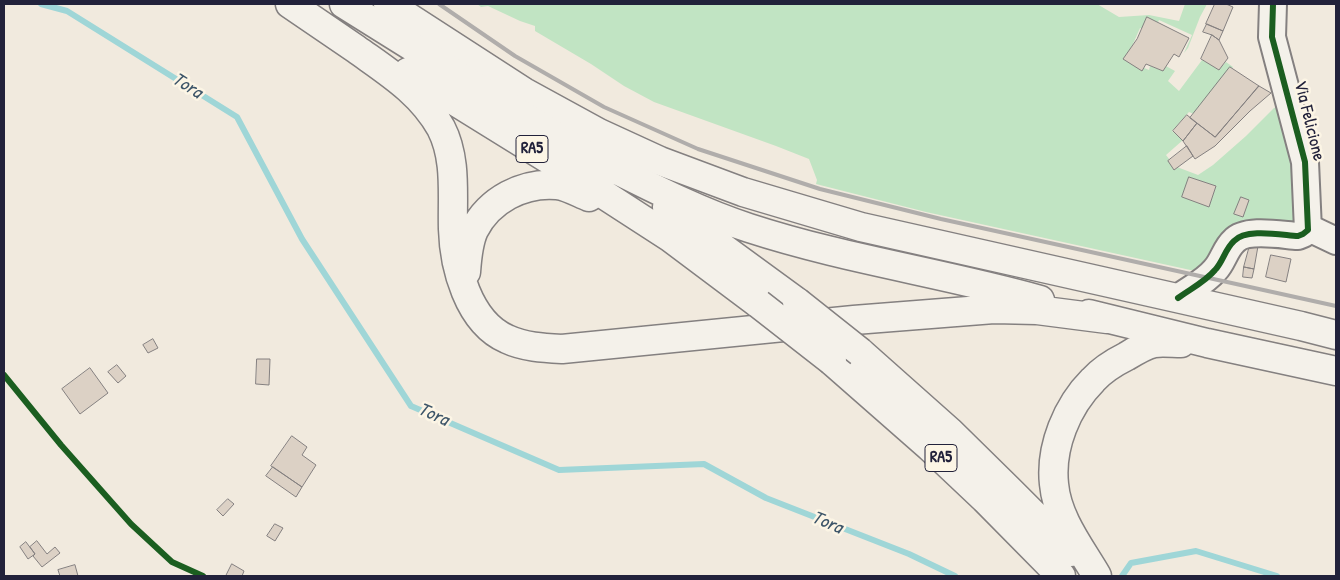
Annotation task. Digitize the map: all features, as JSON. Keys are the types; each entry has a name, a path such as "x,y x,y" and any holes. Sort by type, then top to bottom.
{"main road":[{"path":"290,4 399,79 425,104 441,129 449,151 454,181 453,229 456,258 464,286 470,302 487,326 506,339 534,347 562,349 994,309 1037,310 1107,319"},
{"name":"RA5","path":"298,4 563,168 671,238 832,361 930,447 985,499 1056,560 1096,576"},
{"name":"RA5","path":"344,4 593,158 686,220 797,302 860,352 950,432 1009,490 1056,560"},
{"path":"388,4 524,92 599,133 660,161 743,192 861,227 1188,291 1336,335"},
{"path":"593,158 700,209 748,228 808,245 1005,290 1107,319 1336,371"},
{"path":"464,286 469,248 479,222 493,205 513,192 536,186 558,185 589,197 671,238"},
{"path":"1096,576 1061,515 1054,484 1054,455 1062,426 1092,380 1113,363 1155,343 1207,343"}],"street":[{"name":"Via Felicione","path":"1273,4 1272,37 1305,162 1308,230"},
{"path":"1188,291 1208,278 1217,269 1227,249 1235,239 1255,233 1298,236 1308,230 1315,231 1336,241"}],"green space":[{"path":"477,4 1097,4 1119,17 1149,15 1179,21 1185,4 1207,4 1184,53 1192,35 1159,20 1153,34 1140,28 1126,60 1149,70 1150,66 1161,70 1164,65 1175,71 1168,81 1179,91 1202,60 1219,69 1226,62 1233,67 1194,114 1189,112 1172,131 1183,140 1166,155 1176,168 1198,175 1213,165 1246,136 1274,108 1280,106 1307,227 1250,228 1204,273 926,212 816,184 817,180 809,159 654,102 624,86 535,31 535,26 488,6 481,7"}],"building":[{"path":"1215,4 1226,4 1233,7 1223,31 1206,24"},
{"path":"1147,17 1189,38 1179,57 1174,54 1163,71 1146,64 1142,71 1123,59 1137,39"},
{"path":"1207,24 1223,31 1219,40 1203,32"},
{"path":"1212,35 1219,40 1228,58 1219,70 1201,59"},
{"path":"1230,67 1259,86 1215,137 1190,118"},
{"path":"1259,86 1271,93 1215,146 1195,159 1183,141 1197,123 1215,137"},
{"path":"1187,115 1197,123 1183,141 1173,131"},
{"path":"1187,146 1193,156 1174,170 1168,161"},
{"path":"1189,177 1216,186 1209,207 1182,197"},
{"path":"1241,197 1249,200 1243,217 1234,214"},
{"path":"1250,245 1258,246 1254,269 1244,267"},
{"path":"1271,255 1291,259 1286,282 1266,277"},
{"path":"1244,267 1254,269 1252,278 1243,277"},
{"path":"153,339 158,348 148,353 143,345"},
{"path":"257,359 270,359 269,385 256,384"},
{"path":"117,365 126,376 118,383 108,372"},
{"path":"90,368 108,393 80,414 62,389"},
{"path":"292,436 307,447 302,455 316,465 302,487 271,466"},
{"path":"273,467 302,487 296,497 266,476"},
{"path":"228,499 234,504 223,516 217,510"},
{"path":"275,524 283,528 275,541 267,536"},
{"path":"37,541 47,554 55,547 60,553 42,567 33,556 35,554 30,547"},
{"path":"26,542 35,554 28,559 20,547"},
{"path":"232,564 244,571 242,576 226,576"},
{"path":"75,565 78,576 60,576 58,570"}],"waterway":[{"name":"Tora","path":"41,4 67,11 237,117 302,239 411,406 559,470 704,464 766,498 909,554 955,576"},
{"name":"Tora","path":"1122,576 1131,563 1196,551 1277,576"}],"railway":[{"path":"439,4 515,56 604,107 698,149 820,189 941,219 1336,306"}],"cycle path":[{"path":"1178,298 1211,274 1218,267 1231,244 1239,237 1255,233 1298,236 1308,230 1305,162 1272,37 1273,4"},
{"path":"4,375 61,445 131,524 172,562 203,576"}]}
